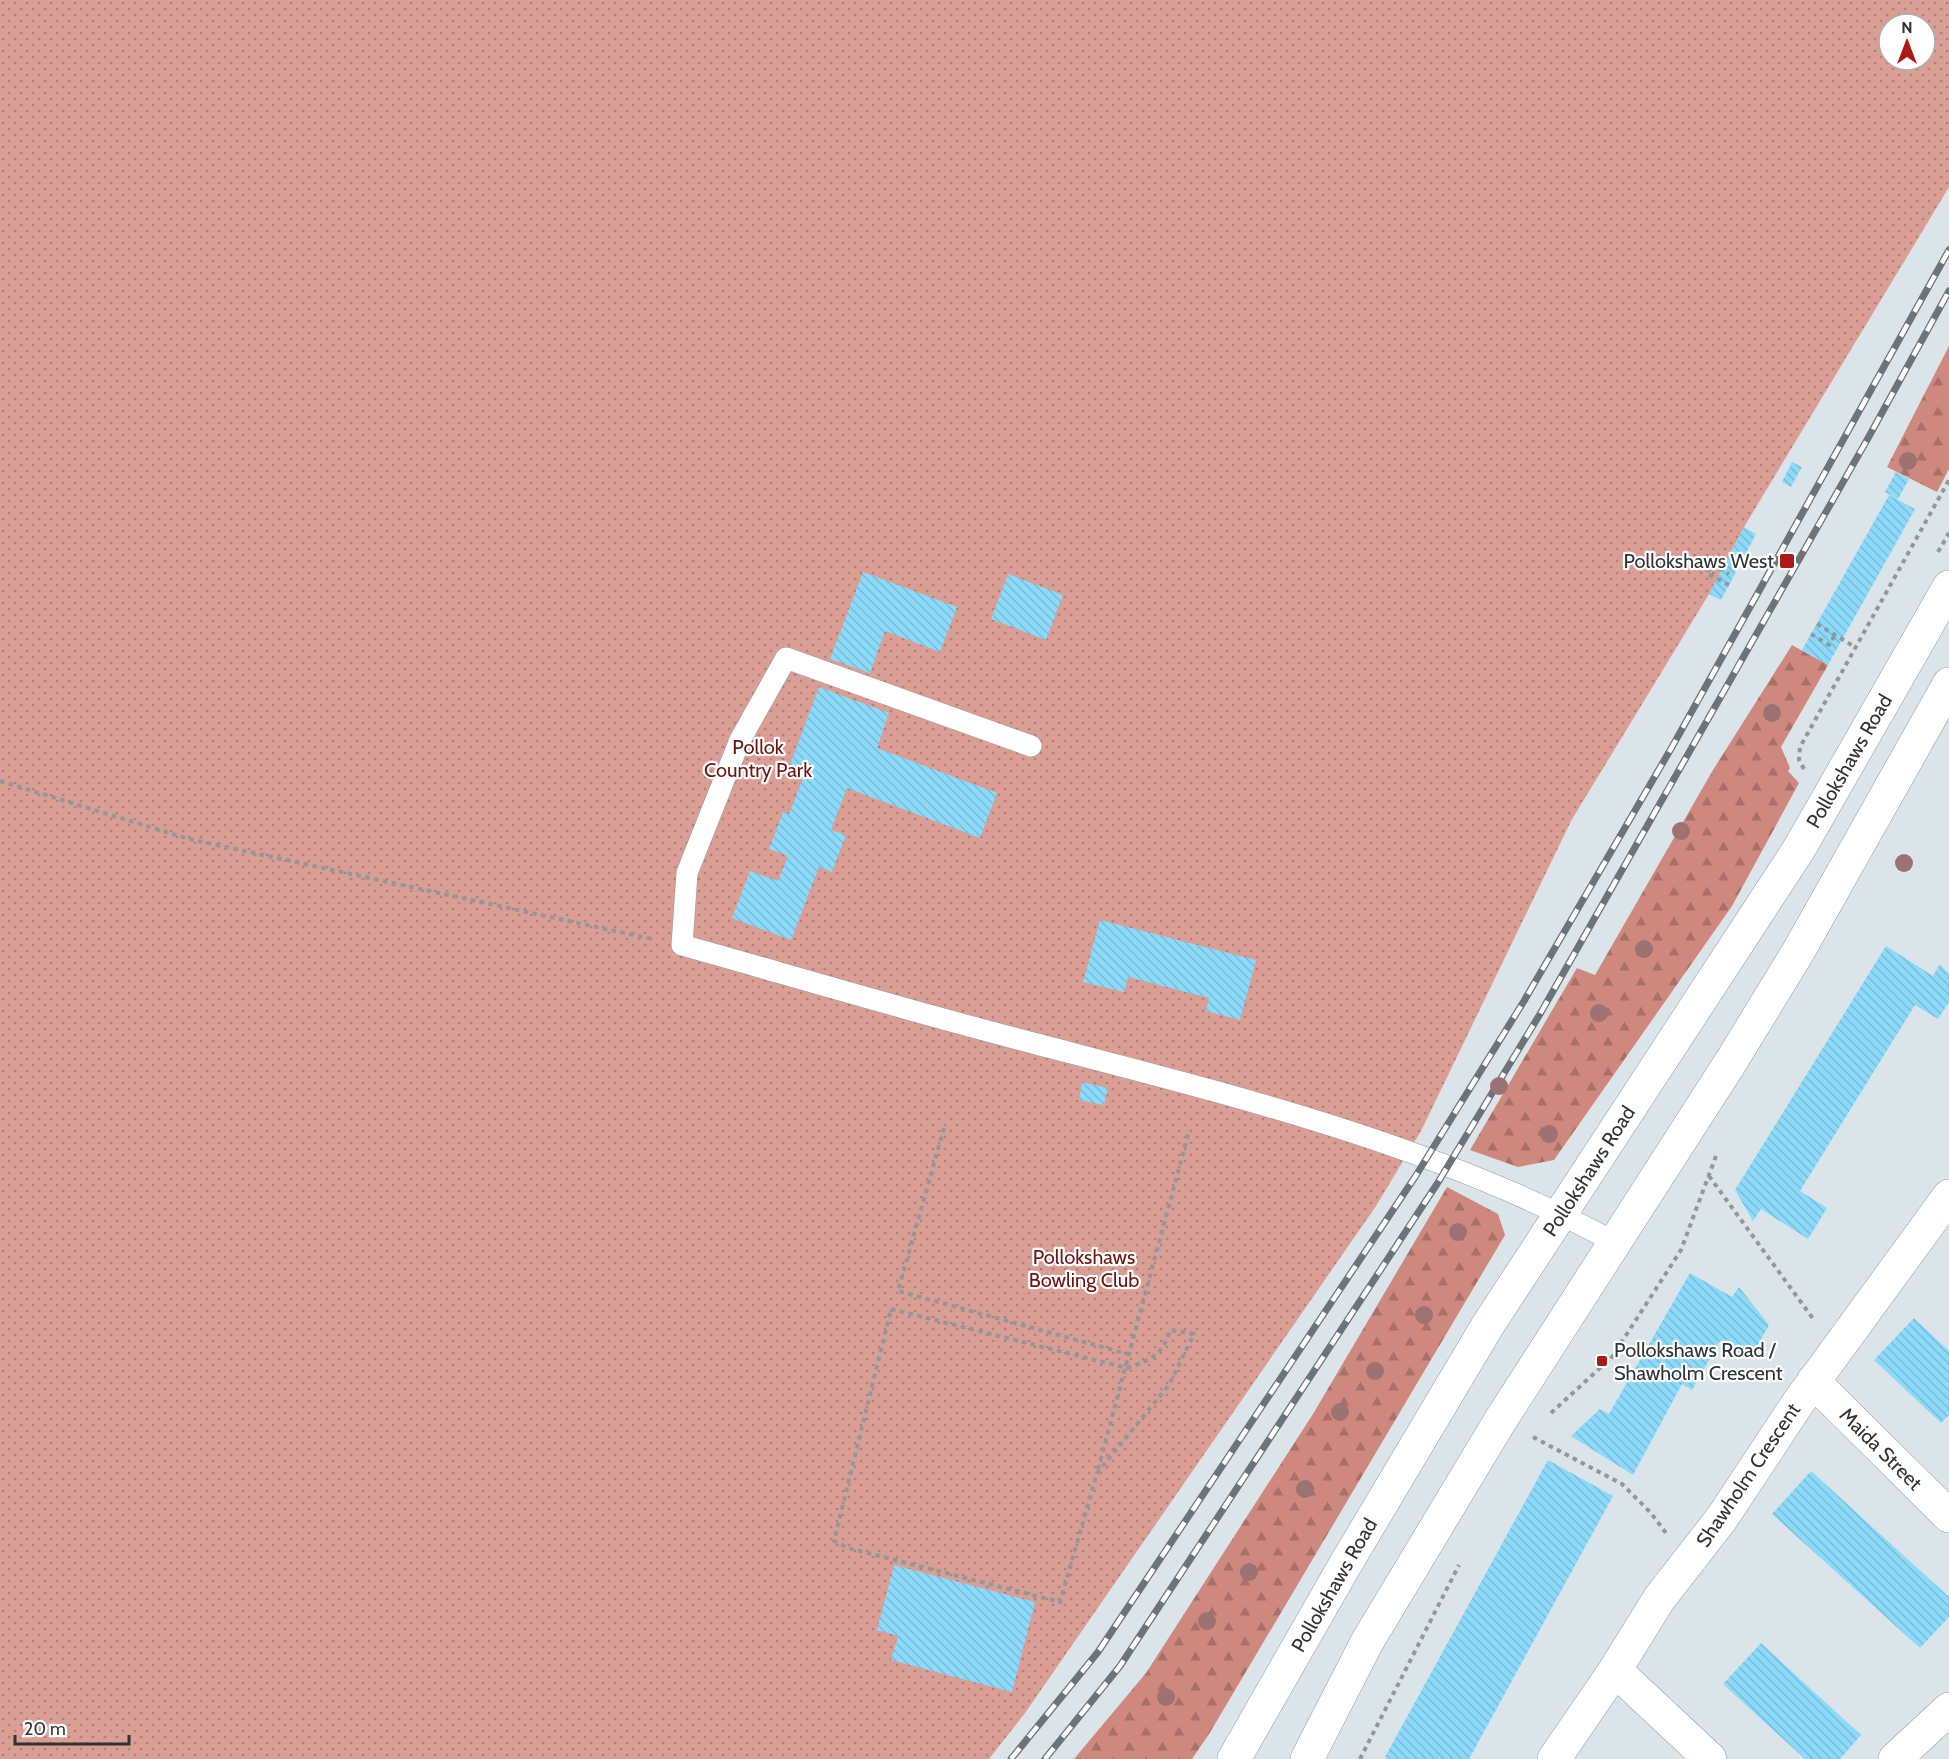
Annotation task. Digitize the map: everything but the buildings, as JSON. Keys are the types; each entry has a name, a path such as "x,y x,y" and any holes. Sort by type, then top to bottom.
{"main road":[{"name":"Pollokshaws Road","path":"1234,1759 1450,1388 1793,859 1949,587"},
{"path":"1307,1759 1379,1622 1500,1421 1616,1242 1797,952 1949,684"},
{"name":"Shawholm Crescent","path":"1554,1759 1615,1670 1659,1599 1722,1518 1813,1381 1949,1196"},
{"name":"Maida Street","path":"1813,1381 1949,1516"},
{"path":"1615,1670 1710,1759"},
{"path":"1895,1759 1949,1709"}],"lane":[{"path":"1031,746 786,658 740,740 687,873 682,945 1333,1126 1453,1167 1561,1214 1616,1242"}],"path":[{"path":"1828,796 1809,782 1799,759 1799,751 1949,480"},
{"path":"1729,574 1712,564 1706,573 1729,585"},
{"path":"1816,624 1855,647"},
{"path":"1811,634 1829,645 1834,635"},
{"path":"0,781 189,839 682,945"},
{"path":"944,1128 898,1291 1128,1353"},
{"path":"1097,1473 1169,1385 1194,1334 1170,1330 1165,1347 1155,1358 1127,1368 891,1310 834,1541 848,1548 1060,1602 1127,1368 1128,1353 1189,1131"},
{"path":"1545,1419 1612,1357 1681,1250 1720,1148"},
{"path":"1708,1176 1836,1350"},
{"path":"1536,1427 1528,1435 1622,1484 1651,1513 1688,1562"},
{"path":"1360,1759 1465,1555"}],"green space":[{"name":"Pollok Country Park","path":"0,0 1949,0 1949,187 1744,527 1709,594 1571,821 1421,1131 1376,1206 1025,1713 989,1759 0,1759"},
{"path":"1949,346 1949,469 1937,492 1887,467"},
{"path":"1792,645 1828,665 1781,747 1790,768 1788,771 1799,783 1732,906 1554,1160 1518,1167 1470,1150 1577,968 1595,975 1713,770"},
{"path":"1447,1187 1498,1214 1505,1235 1209,1734 1192,1759 1074,1759 1146,1673 1313,1414"}],"railway":[{"path":"1011,1759 1098,1652 1415,1177 1524,1001 1672,747 1949,250"},
{"path":"1045,1759 1120,1666 1437,1184 1540,1014 1867,440 1949,291"}],"place":[{"name":"Pollokshaws West","path":"1787,561"},
{"name":"Pollokshaws Road / Shawholm Crescent","path":"1602,1361"}],"park label":[{"name":"Pollokshaws Bowling Club","path":"1084,1268"}]}
